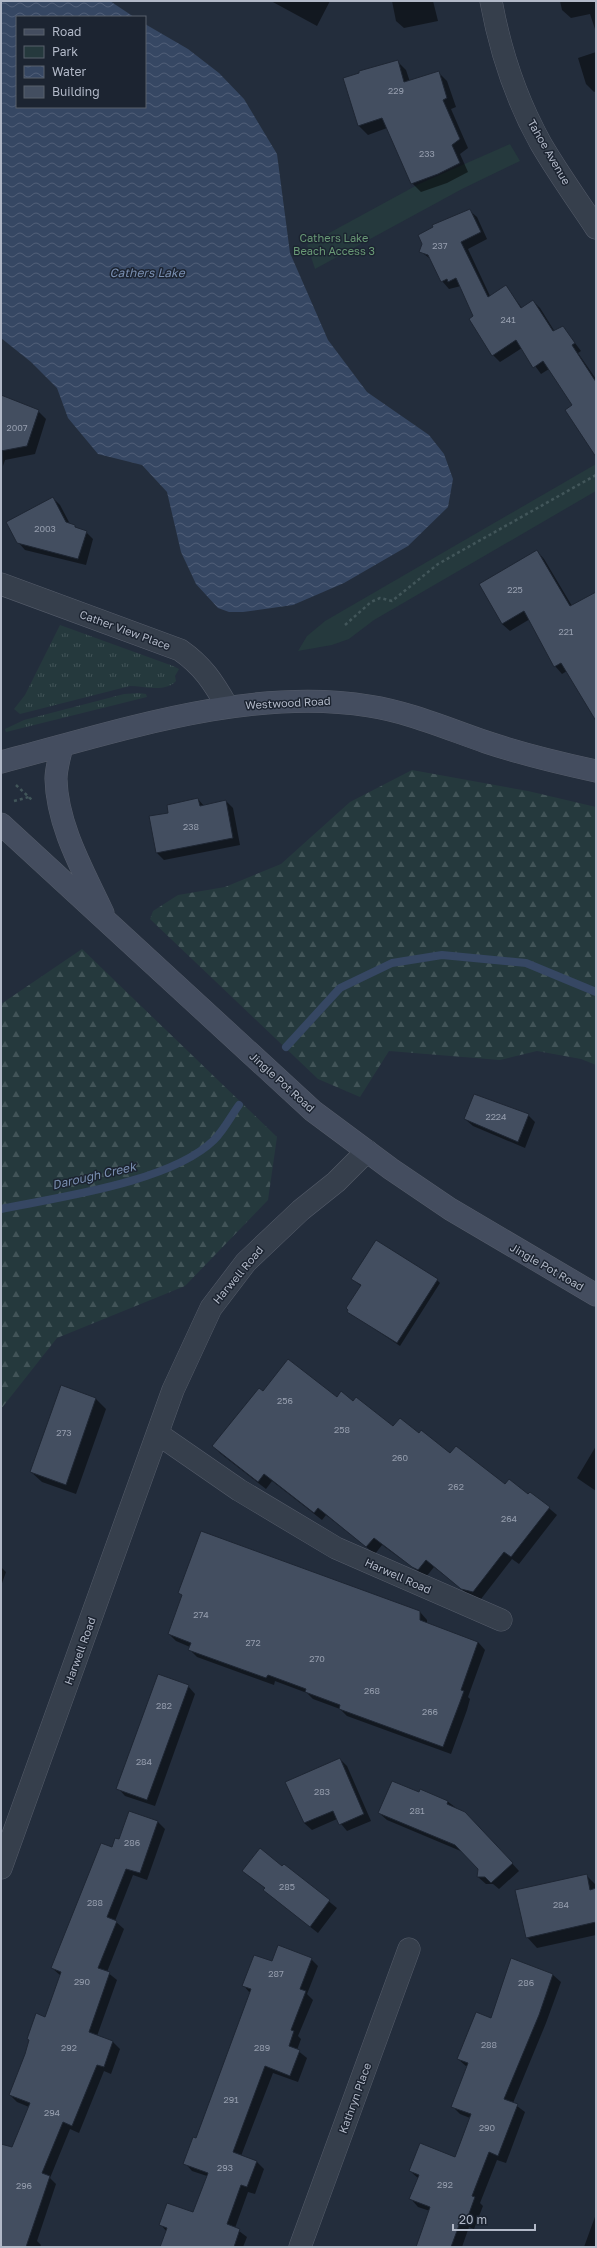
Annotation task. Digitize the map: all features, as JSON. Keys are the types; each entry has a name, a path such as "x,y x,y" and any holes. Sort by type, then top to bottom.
{"street":[{"name":"Tahoe Avenue","path":"491,1 507,62 521,102 541,144 596,228"},
{"name":"Cather View Place","path":"1,584 180,650 192,658 209,676 227,706"},
{"name":"Westwood Road","path":"1,762 227,706 298,700 336,701 371,706 406,715 520,753 596,771"},
{"path":"62,746 56,778 59,805 71,843 106,921"},
{"name":"Jingle Pot Road","path":"1,824 313,1110 366,1151 450,1209 596,1295"},
{"name":"Harwell Road","path":"1,1868 173,1390 202,1324 220,1295 246,1262 272,1236 336,1182 366,1151"},
{"name":"Harwell Road","path":"158,1434 239,1490 336,1548 501,1620"},
{"name":"Kathryn Place","path":"300,2247 409,1949"}],"path":[{"path":"345,625 371,602 380,598 392,601 438,564 596,475"},
{"path":"14,802 28,797"}],"green space":[{"name":"Cathers Lake Beach Access 3","path":"510,144 520,161 462,189 315,269 307,245 419,184"},
{"path":"596,464 596,491 374,620 349,639 332,645 298,651 307,636 325,621"},
{"path":"60,625 173,666 179,669 175,676 176,681 171,685 160,688 130,686 20,714 14,709 25,695"},
{"path":"124,694 146,694 147,697 6,732 5,729 24,720"},
{"path":"412,770 528,791 596,807 596,1065 581,1059 537,1051 500,1060 389,1051 360,1097 318,1079 150,919 153,911 178,895 225,887 281,864 350,802"},
{"path":"82,949 277,1137 268,1200 185,1286 57,1338 1,1409 1,1004"}],"water":[{"name":"Cathers Lake","path":"1,1 110,1 132,16 16,16 16,108 146,108 146,25 188,49 219,73 244,99 277,154 290,253 328,340 367,392 429,435 444,454 453,479 448,507 408,546 344,583 293,605 243,612 229,612 218,608 196,584 181,552 167,492 142,465 98,454 68,418 57,388 31,362 1,338"}],"building":[{"path":"398,60 404,82 439,71 447,98 443,100 460,139 452,145 460,163 438,174 411,184 382,118 358,126 343,78 359,73 359,71"},
{"path":"470,209 481,232 461,242 488,297 506,285 521,308 533,300 553,331 563,326 575,343 572,345 596,382 596,457 565,410 572,405 543,361 533,368 516,340 492,356 469,319 473,316 456,278 448,282 447,279 441,282 428,255 419,252 422,244 418,235 433,227 432,225"},
{"path":"1,395 39,410 27,446 1,451"},
{"path":"53,497 66,522 87,531 78,559 17,543 6,522"},
{"path":"537,550 570,606 596,592 596,721 561,663 554,667 524,611 502,624 479,584"},
{"path":"198,798 200,806 226,800 233,838 156,853 149,816 168,813 167,805"},
{"path":"474,1094 529,1114 518,1142 464,1119"},
{"path":"376,1240 438,1279 397,1343 347,1312 348,1310 346,1308 361,1285 351,1279"},
{"path":"288,1359 337,1397 341,1391 353,1401 356,1397 393,1426 400,1418 419,1433 421,1430 450,1453 456,1446 505,1484 509,1479 528,1494 530,1492 550,1507 511,1557 504,1552 473,1592 461,1589 426,1560 418,1570 412,1567 374,1538 366,1547 318,1508 314,1513 264,1474 258,1482 212,1446 259,1388 263,1391"},
{"path":"61,1385 96,1398 66,1485 30,1472"},
{"path":"201,1531 420,1611 420,1620 478,1642 461,1690 464,1691 443,1747 339,1709 340,1705 305,1692 306,1689 268,1675 266,1678 188,1650 191,1643 168,1634 182,1595 178,1593"},
{"path":"158,1674 189,1685 147,1800 116,1789"},
{"path":"340,1758 364,1814 339,1825 333,1811 304,1823 285,1782"},
{"path":"392,1781 419,1792 420,1789 448,1801 447,1804 465,1812 513,1863 491,1883 485,1877 477,1877 478,1869 455,1845 378,1813"},
{"path":"129,1811 158,1821 140,1873 126,1869 107,1917 117,1921 98,1968 110,1972 89,2032 113,2041 104,2067 97,2065 72,2126 63,2122 42,2173 50,2176 26,2247 1,2247 1,2144 12,2147 30,2103 9,2095 25,2054 29,2040 27,2039 36,2013 45,2017 61,1972 51,1968 101,1843 112,1847 115,1838 119,1839"},
{"path":"260,1848 282,1866 284,1864 330,1900 310,1927 263,1890 265,1888 242,1871"},
{"path":"587,1874 590,1890 596,1888 596,1922 526,1938 515,1890"},
{"path":"278,1945 312,1958 300,1989 306,1991 291,2030 294,2031 289,2046 300,2050 290,2076 265,2066 233,2152 257,2161 247,2187 241,2185 227,2224 240,2229 234,2247 160,2247 167,2228 159,2225 167,2203 193,2212 208,2173 183,2164 193,2137 196,2138 251,1989 242,1986 254,1955 272,1961"},
{"path":"511,1958 553,1974 539,2015 504,2099 518,2104 498,2156 489,2152 472,2196 475,2197 466,2222 461,2220 451,2247 416,2247 430,2207 409,2199 419,2175 409,2171 420,2143 455,2157 471,2114 451,2107 468,2063 457,2059 476,2012 491,2018"}],"waterway":[{"name":"Darough Creek","path":"286,1047 340,988 392,963 442,955 526,963 596,992"},
{"name":"Darough Creek","path":"1,1209 114,1186 171,1167 195,1155 214,1140 239,1105"}]}
